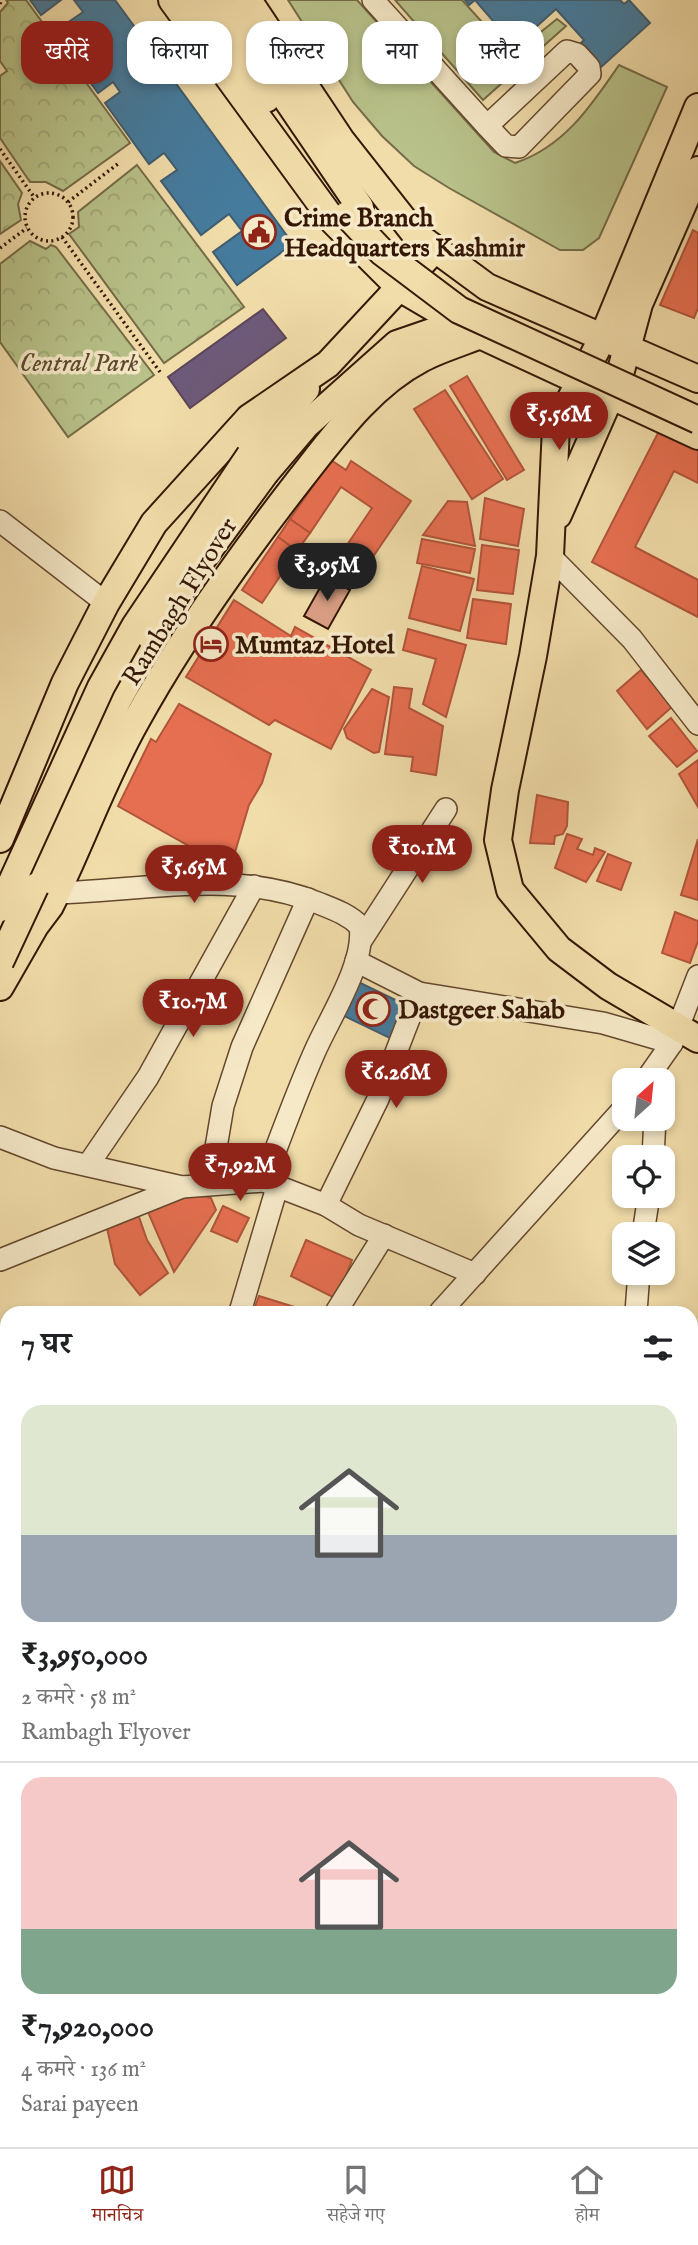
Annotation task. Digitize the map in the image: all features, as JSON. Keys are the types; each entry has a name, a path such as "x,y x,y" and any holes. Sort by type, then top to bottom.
{"main road":[{"path":"172,0 334,222 400,288 469,329 698,436"},
{"path":"196,0 347,215 382,252 459,310 698,421"},
{"path":"219,0 360,207 411,258 464,298 698,401"},
{"path":"248,0 341,140 415,234 487,288 698,379"},
{"path":"683,1036 608,986 559,949 510,890 500,856 500,817 550,556 556,427 603,337 698,107"},
{"path":"553,527 627,348 639,304 698,170"},
{"path":"0,839 42,733 106,603 154,523 248,418 328,364 435,249"},
{"path":"247,496 346,421 388,382 469,329"},
{"name":"Rambagh Flyover","path":"0,962 80,790 118,700 187,580 247,496 306,425 397,344 469,329"},
{"name":"Rambagh Flyover","path":"0,908 108,675 135,626 250,455 328,364"},
{"path":"0,987 57,892 133,726 167,668 228,577 346,421"}],"street":[{"path":"373,0 486,126 506,146 519,148 591,71 578,54 566,51 486,126"},
{"path":"546,71 570,95"},
{"path":"0,521 106,603"},
{"path":"550,556 632,639 698,724"},
{"path":"241,1306 271,1183 310,1062 356,961 362,939 446,809"},
{"path":"0,891 57,892 217,882 254,886 308,899 352,919 360,926 362,939"},
{"path":"88,1165 148,1077 254,886"},
{"path":"210,1183 223,1106 242,1047 308,899"},
{"path":"356,961 419,993 683,1036"},
{"path":"659,1068 683,1036 698,976"},
{"path":"326,1206 378,1099 419,993"},
{"path":"446,1306 612,1121"},
{"path":"0,1137 54,1158 182,1187"},
{"path":"0,1260 182,1187 210,1183 271,1183 326,1206 384,1236 475,1274"},
{"path":"340,1306 384,1236"},
{"path":"636,1306 638,1285"}],"path":[{"path":"0,149 34,197"},
{"path":"68,202 118,163"},
{"path":"55,194 68,202 73,217 71,225 62,237 47,241 39,239 27,228 26,208 34,197 55,194"},
{"path":"0,248 27,228"},
{"path":"62,237 160,372"}],"green space":[{"path":"6,0 26,0 41,21 21,21 21,84 87,84 130,143 63,191 46,182 30,182 0,138 0,76 7,71 0,61 0,12 8,3"},
{"path":"288,0 357,0 376,21 362,21 362,84 433,84 494,152 515,163 548,147 562,136 587,110 619,65 667,87 599,238 583,250 560,250 414,166 382,136 342,84 348,84 348,21 301,21"},
{"path":"395,0 462,0 481,21 456,21 456,69 442,53 442,21 413,21"},
{"path":"557,19 566,26 544,46 544,29"},
{"path":"469,84 501,84 483,100"},
{"path":"0,161 22,193 18,204 21,220 0,234"},
{"name":"Central Park","path":"137,165 244,307 164,363 69,234 79,227 78,212"},
{"name":"Central Park","path":"30,241 46,249 51,245 56,247 154,375 68,437 0,342 0,264"}],"building: दुकानें":[{"path":"693,230 698,233 698,308 694,318 660,305"},
{"path":"467,376 524,470 507,480 450,386"},
{"path":"445,390 503,479 472,499 414,409"},
{"path":"660,429 698,448 698,483 674,471 635,547 698,580 698,617 592,562"},
{"path":"331,460 346,470 351,461 411,501 368,564 345,548 372,508 341,487 310,533 290,519"},
{"path":"485,498 524,509 518,546 480,539"},
{"path":"448,501 467,502 475,546 423,535"},
{"path":"290,519 310,533 297,551 278,537"},
{"path":"278,537 297,551 262,603 242,590"},
{"path":"422,539 475,549 470,573 417,563"},
{"path":"482,545 519,550 513,594 477,590"},
{"path":"422,566 474,579 460,631 409,618"},
{"path":"473,599 511,604 506,644 467,638"},
{"path":"234,600 291,636 295,627 371,670 331,749 275,720 269,725 186,677"},
{"path":"408,629 466,645 446,717 423,704 436,659 403,650"},
{"path":"641,670 673,706 647,729 617,691"},
{"path":"394,687 412,689 409,708 443,726 436,775 411,771 413,757 385,754"},
{"path":"372,689 389,697 379,752 374,753 347,738 344,729"},
{"path":"179,704 271,754 262,783 249,805 230,869 118,806 151,739 156,742"},
{"path":"671,718 697,751 677,767 649,736"},
{"path":"698,760 698,807 679,774"},
{"path":"537,795 568,802 567,826 563,834 555,836 554,844 530,843"},
{"path":"567,834 582,839 577,849 593,855 595,848 605,852 586,882 555,868"},
{"path":"698,839 698,900 681,895"},
{"path":"608,854 631,863 621,890 597,881"},
{"path":"675,912 698,921 698,941 690,963 662,953"},
{"path":"195,1193 211,1198 216,1210 174,1272 148,1212"},
{"path":"223,1206 249,1218 237,1242 211,1231"},
{"path":"138,1214 147,1240 168,1273 140,1295 115,1264 107,1228"},
{"path":"306,1240 352,1260 337,1299 291,1276"},
{"path":"259,1296 291,1306 255,1306"}],"building: कार्यालय":[{"path":"263,309 286,338 190,408 168,377"}],"building: सार्वजनिक":[{"path":"30,0 61,0 41,15"},
{"path":"74,0 115,0 130,21 127,21 127,84 176,84 293,244 237,285 213,252 242,231 229,214 201,235 161,181 177,170 164,153 149,164 105,103 120,92 113,82 113,21 70,21 83,12"},
{"path":"475,0 620,0 624,4 629,0 650,23 601,67 580,44 584,40 556,9 543,21 493,21"},
{"path":"92,84 110,84 98,93"},
{"name":"Dastgeer Sahab","path":"352,979 410,1007 394,1040 336,1012"}],"building: अन्य":[{"path":"326,577 350,590 328,629 304,616"}],"place":[{"name":"Crime Branch Headquarters Kashmir","path":"259,232"},
{"name":"Mumtaz Hotel","path":"211,644"},
{"name":"Dastgeer Sahab","path":"373,1009"}]}
